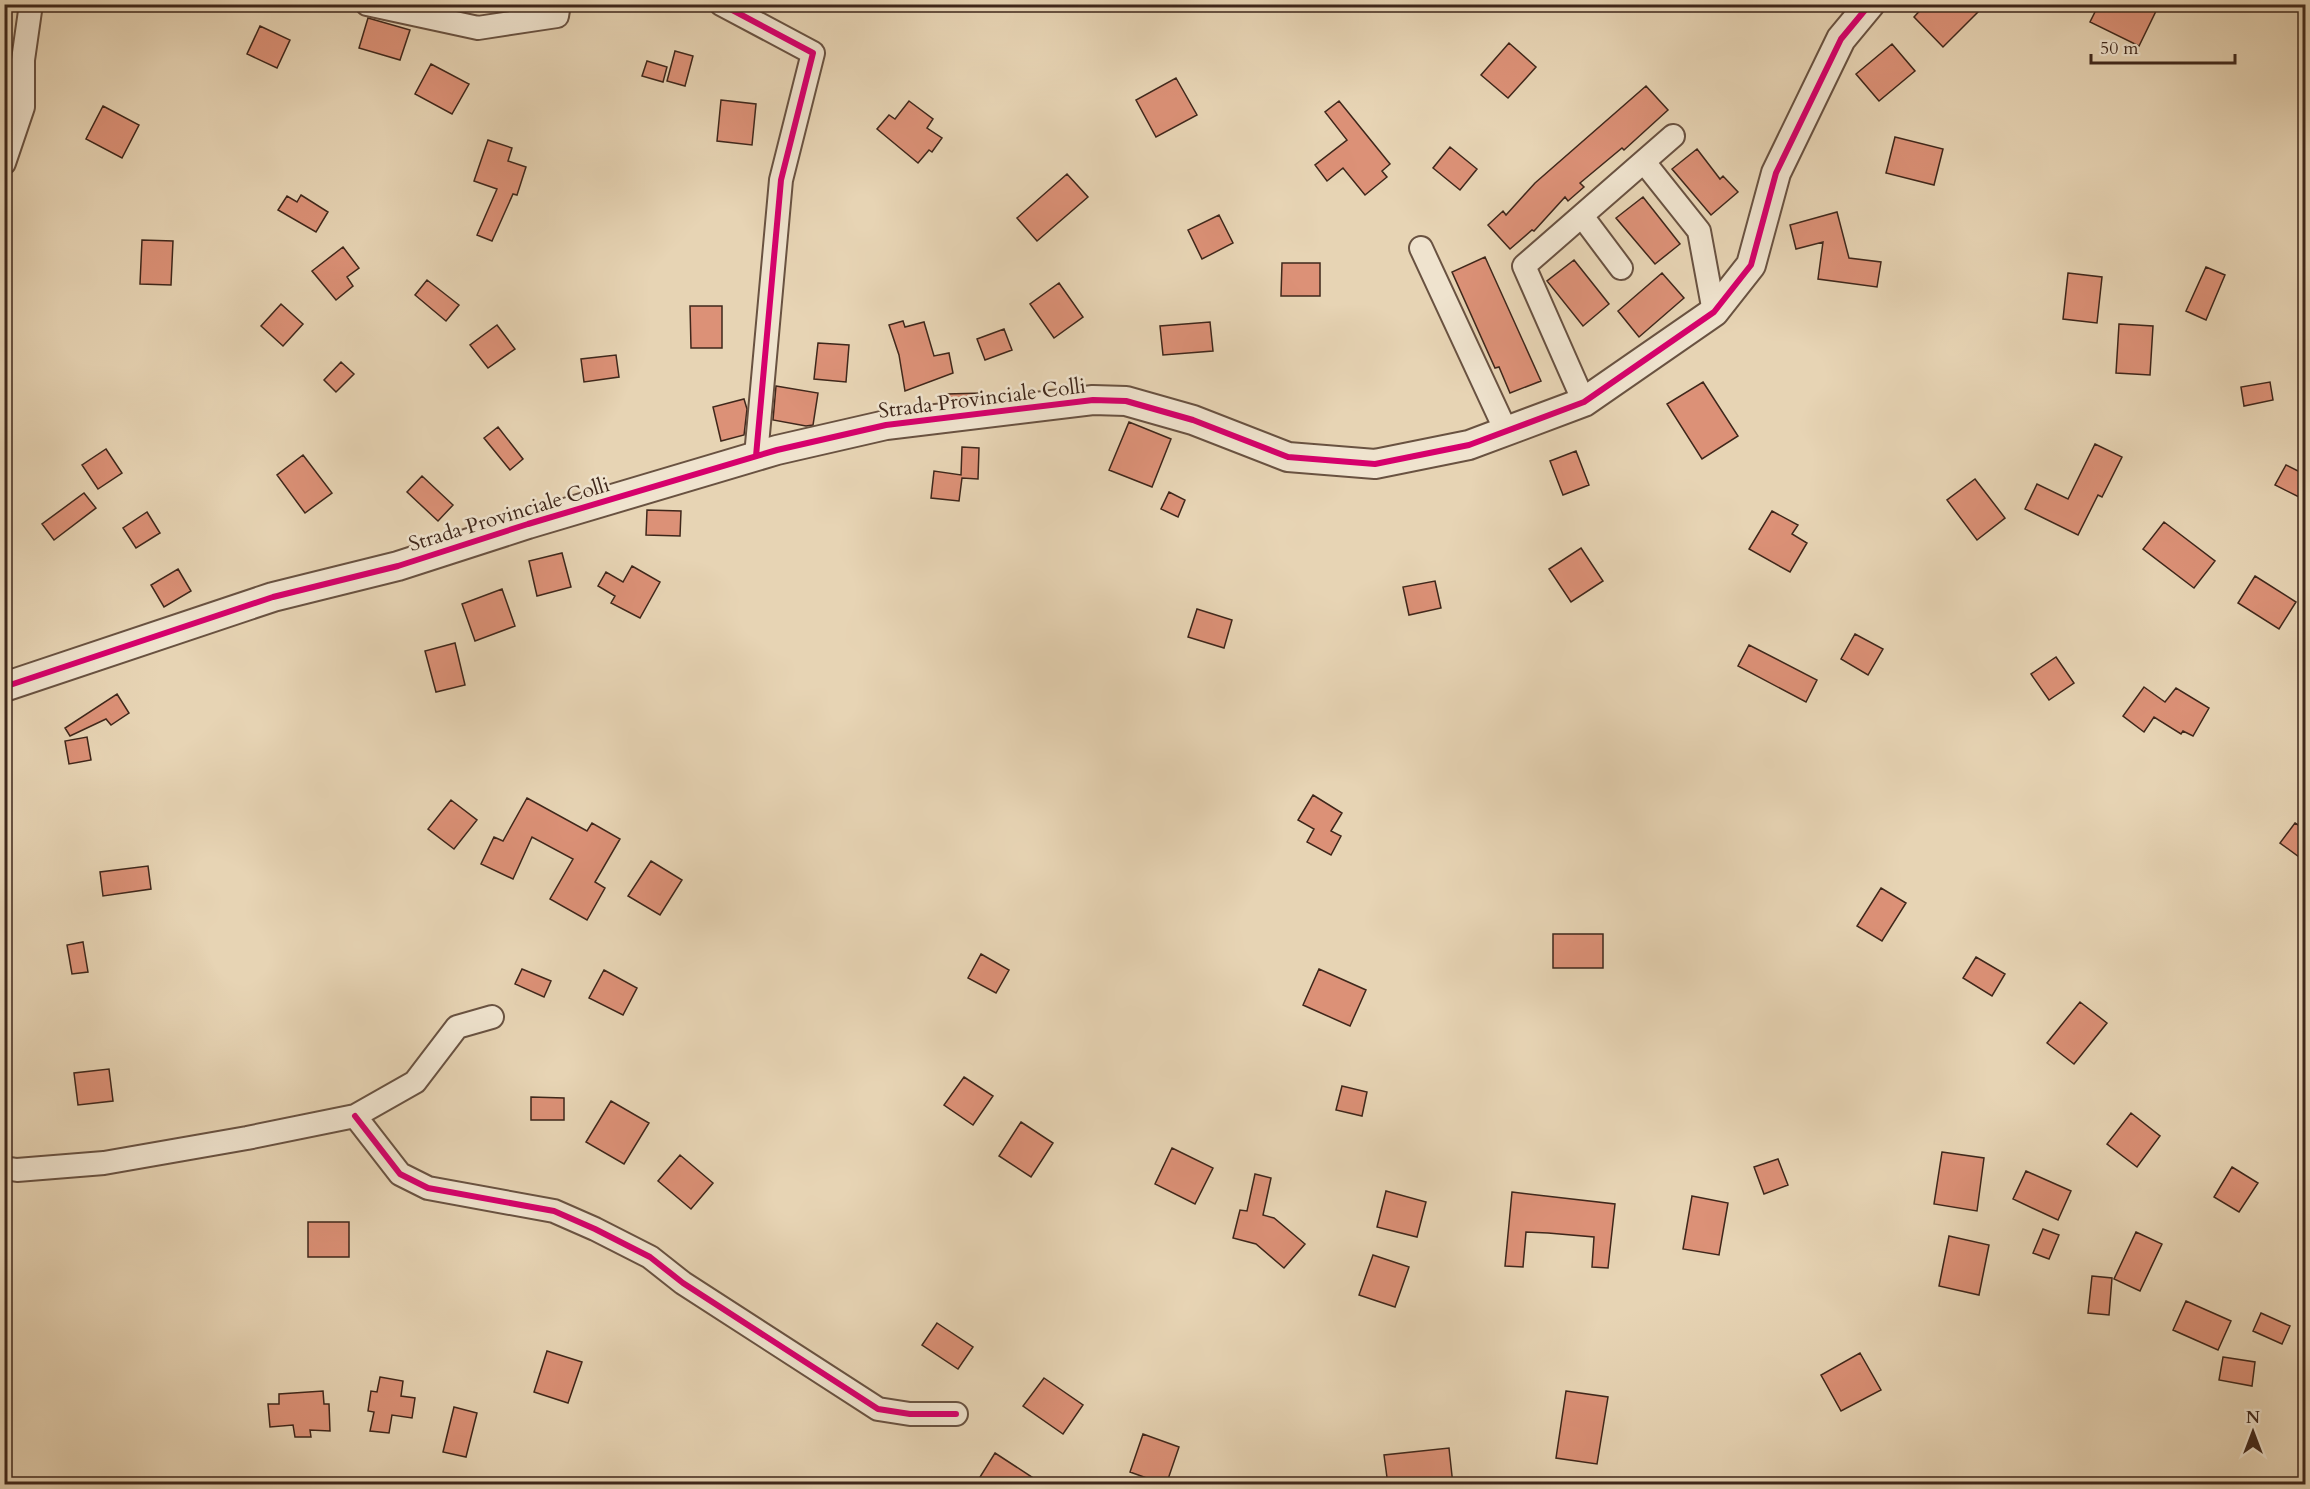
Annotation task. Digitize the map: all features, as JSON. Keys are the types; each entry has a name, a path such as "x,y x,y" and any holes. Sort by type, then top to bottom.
{"street":[{"path":"4,163 23,107 23,60 31,4"},
{"path":"367,4 478,28 557,16 559,4"},
{"path":"721,4 813,52 780,180 756,456"},
{"name":"Strada Provinciale Colli","path":"4,687 273,597 398,566 528,524 756,456 886,425 1093,400 1126,401 1193,420 1288,457 1375,464 1469,445 1584,402 1714,312 1751,265 1776,173 1841,39 1870,4"},
{"path":"1584,402 1524,266 1673,135"},
{"path":"1644,162 1699,231 1714,312"},
{"path":"1582,216 1621,268"},
{"path":"1421,248 1506,431"},
{"path":"4,1168 17,1170 104,1163 355,1116 415,1082 457,1027 492,1017"},
{"path":"355,1116 400,1174 428,1188 554,1211 595,1228 650,1257 683,1283 878,1409 910,1414 956,1414"}],"building":[{"path":"1926,4 1986,4 1943,47 1914,17"},
{"path":"2099,4 2148,4 2157,9 2139,46 2090,22"},
{"path":"368,18 410,30 400,60 359,48"},
{"path":"260,26 290,40 277,68 247,54"},
{"path":"1509,43 1536,67 1508,98 1481,75"},
{"path":"1892,44 1915,71 1879,101 1856,74"},
{"path":"675,51 693,56 685,86 667,81"},
{"path":"647,61 667,67 663,82 642,76"},
{"path":"431,64 469,84 452,114 415,94"},
{"path":"1176,78 1197,115 1156,137 1136,100"},
{"path":"1646,86 1668,110 1624,150 1622,148 1580,183 1584,187 1568,201 1565,197 1534,231 1532,230 1510,249 1488,225 1503,211 1506,215 1535,183"},
{"path":"721,100 756,104 752,145 717,141"},
{"path":"909,101 933,119 927,128 942,138 932,152 929,150 918,163 877,129 889,115 895,119"},
{"path":"1339,101 1390,164 1382,171 1387,177 1365,195 1343,168 1327,181 1315,165 1347,140 1325,112"},
{"path":"103,106 139,125 122,158 86,139"},
{"path":"1895,137 1943,149 1934,185 1886,173"},
{"path":"488,140 512,148 508,161 526,167 517,195 513,194 492,241 477,235 497,189 474,181"},
{"path":"1450,147 1477,169 1460,190 1433,168"},
{"path":"1697,149 1720,179 1723,176 1738,192 1711,215 1672,169"},
{"path":"1067,174 1088,197 1037,241 1017,218"},
{"path":"301,195 328,212 316,232 278,210 287,196 297,202"},
{"path":"1643,197 1680,244 1655,264 1616,218"},
{"path":"1837,212 1849,258 1881,262 1877,287 1818,279 1823,242 1796,249 1790,225"},
{"path":"1219,215 1233,243 1202,259 1188,230"},
{"path":"142,240 173,241 171,285 140,284"},
{"path":"343,247 359,268 347,277 353,286 336,300 312,271"},
{"path":"1485,257 1541,381 1510,393 1499,367 1495,368 1452,272"},
{"path":"1574,260 1609,304 1583,326 1547,281"},
{"path":"1282,263 1320,263 1320,296 1281,296"},
{"path":"2206,267 2225,275 2206,320 2186,311"},
{"path":"1662,273 1684,298 1639,337 1618,311"},
{"path":"2068,273 2102,277 2097,323 2063,319"},
{"path":"427,280 459,305 446,321 415,295"},
{"path":"1059,283 1083,317 1054,338 1030,304"},
{"path":"281,304 303,324 283,346 261,326"},
{"path":"690,306 722,306 722,348 691,348"},
{"path":"903,321 905,327 924,322 934,356 949,353 953,373 905,391 899,355 889,325"},
{"path":"1210,322 1213,351 1163,355 1160,326"},
{"path":"2119,324 2153,326 2150,375 2116,373"},
{"path":"497,325 515,349 488,368 470,345"},
{"path":"1004,329 1012,350 985,360 977,339"},
{"path":"818,343 849,345 846,382 814,379"},
{"path":"616,355 619,377 584,382 581,359"},
{"path":"341,362 354,374 336,392 324,380"},
{"path":"1703,382 1738,436 1702,459 1667,404"},
{"path":"2270,382 2273,400 2244,406 2241,387"},
{"path":"776,386 818,393 813,425 806,426 773,420"},
{"path":"983,393 983,397 947,401 947,394"},
{"path":"744,399 747,409 744,435 721,441 713,407"},
{"path":"1129,422 1171,439 1152,487 1109,470"},
{"path":"498,427 523,459 510,470 484,438"},
{"path":"2095,444 2122,457 2102,497 2098,495 2078,535 2025,509 2037,484 2068,499"},
{"path":"962,447 979,448 978,479 962,478 959,501 931,498 934,471 961,475"},
{"path":"106,449 122,473 98,489 82,465"},
{"path":"1576,451 1589,485 1563,495 1550,461"},
{"path":"303,455 332,493 305,513 277,475"},
{"path":"2286,465 2306,475 2306,484 2299,497 2275,485"},
{"path":"422,476 453,505 438,521 407,492"},
{"path":"1975,479 2005,518 1977,540 1947,500"},
{"path":"1169,492 1185,500 1178,517 1161,509"},
{"path":"84,493 96,508 54,540 42,524"},
{"path":"647,510 681,511 680,536 646,535"},
{"path":"1772,511 1798,525 1792,534 1807,543 1790,572 1749,549"},
{"path":"147,512 160,533 136,548 123,528"},
{"path":"2164,522 2215,561 2194,588 2143,549"},
{"path":"1581,548 1603,581 1571,602 1549,569"},
{"path":"562,553 571,587 537,596 529,561"},
{"path":"632,566 660,582 640,618 611,603 615,596 598,586 606,572 623,582"},
{"path":"178,569 191,591 164,607 151,585"},
{"path":"2255,576 2296,602 2279,629 2238,603"},
{"path":"1435,581 1441,608 1409,615 1403,587"},
{"path":"502,589 515,626 475,641 462,604"},
{"path":"1197,609 1232,620 1224,648 1188,637"},
{"path":"1855,634 1883,649 1868,675 1841,659"},
{"path":"455,643 465,685 436,692 425,651"},
{"path":"1749,645 1817,680 1806,702 1738,666"},
{"path":"2056,657 2074,683 2049,700 2031,674"},
{"path":"2144,687 2165,702 2176,688 2209,708 2193,736 2183,731 2181,734 2154,717 2144,732 2123,716"},
{"path":"117,694 129,713 111,725 106,719 70,736 65,728"},
{"path":"87,737 91,760 69,764 65,741"},
{"path":"1313,795 1342,813 1331,831 1341,836 1331,855 1307,842 1314,829 1298,820"},
{"path":"527,798 587,831 592,823 620,839 595,882 605,888 587,920 550,899 573,859 532,837 513,879 481,864 494,837 503,841"},
{"path":"451,800 477,820 454,849 428,829"},
{"path":"2295,823 2306,830 2306,862 2280,843"},
{"path":"651,861 682,880 660,915 628,896"},
{"path":"148,866 151,889 103,896 100,872"},
{"path":"1881,888 1906,903 1882,941 1857,926"},
{"path":"1553,934 1603,934 1603,968 1553,968"},
{"path":"83,942 88,972 72,974 67,945"},
{"path":"981,954 1009,970 996,993 968,978"},
{"path":"1976,957 2005,974 1992,996 1963,978"},
{"path":"522,969 551,981 544,997 515,984"},
{"path":"1319,969 1366,990 1350,1026 1303,1005"},
{"path":"604,970 637,988 623,1015 589,998"},
{"path":"2080,1002 2107,1023 2074,1064 2047,1043"},
{"path":"109,1069 113,1101 78,1105 74,1073"},
{"path":"964,1077 993,1096 973,1125 944,1105"},
{"path":"1342,1086 1367,1092 1362,1116 1336,1110"},
{"path":"531,1097 564,1098 564,1120 531,1120"},
{"path":"611,1101 649,1123 624,1164 586,1142"},
{"path":"2131,1113 2160,1136 2137,1167 2107,1144"},
{"path":"1021,1122 1053,1143 1031,1177 999,1156"},
{"path":"1172,1148 1213,1168 1195,1204 1155,1184"},
{"path":"1942,1152 1984,1158 1977,1211 1934,1204"},
{"path":"680,1155 713,1183 691,1209 658,1181"},
{"path":"1778,1159 1788,1185 1764,1194 1754,1167"},
{"path":"2232,1167 2258,1183 2239,1212 2214,1197"},
{"path":"2026,1171 2071,1191 2058,1220 2013,1199"},
{"path":"1255,1174 1271,1178 1263,1215 1274,1218 1305,1244 1284,1268 1256,1244 1233,1238 1240,1210 1247,1211"},
{"path":"1386,1191 1426,1202 1417,1237 1377,1227"},
{"path":"1512,1192 1615,1204 1608,1268 1592,1267 1594,1237 1526,1232 1523,1267 1505,1266"},
{"path":"1692,1196 1728,1203 1719,1255 1683,1249"},
{"path":"308,1222 349,1222 349,1257 308,1257"},
{"path":"2043,1229 2059,1235 2049,1259 2033,1253"},
{"path":"2136,1232 2162,1244 2140,1291 2114,1279"},
{"path":"1949,1236 1989,1245 1979,1295 1939,1286"},
{"path":"1373,1255 1409,1267 1395,1307 1359,1295"},
{"path":"2092,1276 2112,1278 2109,1315 2088,1313"},
{"path":"2186,1301 2231,1321 2218,1350 2173,1330"},
{"path":"2261,1313 2290,1326 2282,1344 2253,1331"},
{"path":"937,1323 973,1347 958,1369 922,1345"},
{"path":"547,1351 582,1362 568,1403 534,1392"},
{"path":"1860,1353 1881,1390 1841,1411 1821,1375"},
{"path":"2223,1357 2255,1362 2252,1386 2219,1380"},
{"path":"380,1377 403,1381 401,1396 415,1398 412,1418 392,1415 389,1433 370,1431 374,1412 368,1411 371,1391 377,1392"},
{"path":"1044,1378 1083,1405 1063,1434 1023,1406"},
{"path":"323,1391 324,1404 329,1404 330,1431 310,1430 311,1437 295,1437 293,1425 270,1427 268,1404 279,1404 279,1394"},
{"path":"1566,1391 1608,1397 1597,1464 1556,1458"},
{"path":"454,1407 477,1413 466,1457 443,1452"},
{"path":"1143,1434 1179,1447 1166,1485 1130,1472"},
{"path":"1449,1448 1453,1485 1388,1485 1384,1455"},
{"path":"995,1453 1044,1485 975,1485"}],"cycle path":[{"path":"721,4 813,53 781,180 756,456"},
{"path":"4,687 273,597 398,566 528,524 777,450 886,425 1093,400 1126,401 1193,420 1288,457 1375,464 1469,445 1584,402 1714,312 1751,265 1776,173 1841,39 1870,4"},
{"path":"355,1116 400,1174 428,1188 554,1211 650,1257 683,1283 878,1409 910,1414 956,1414"}]}
